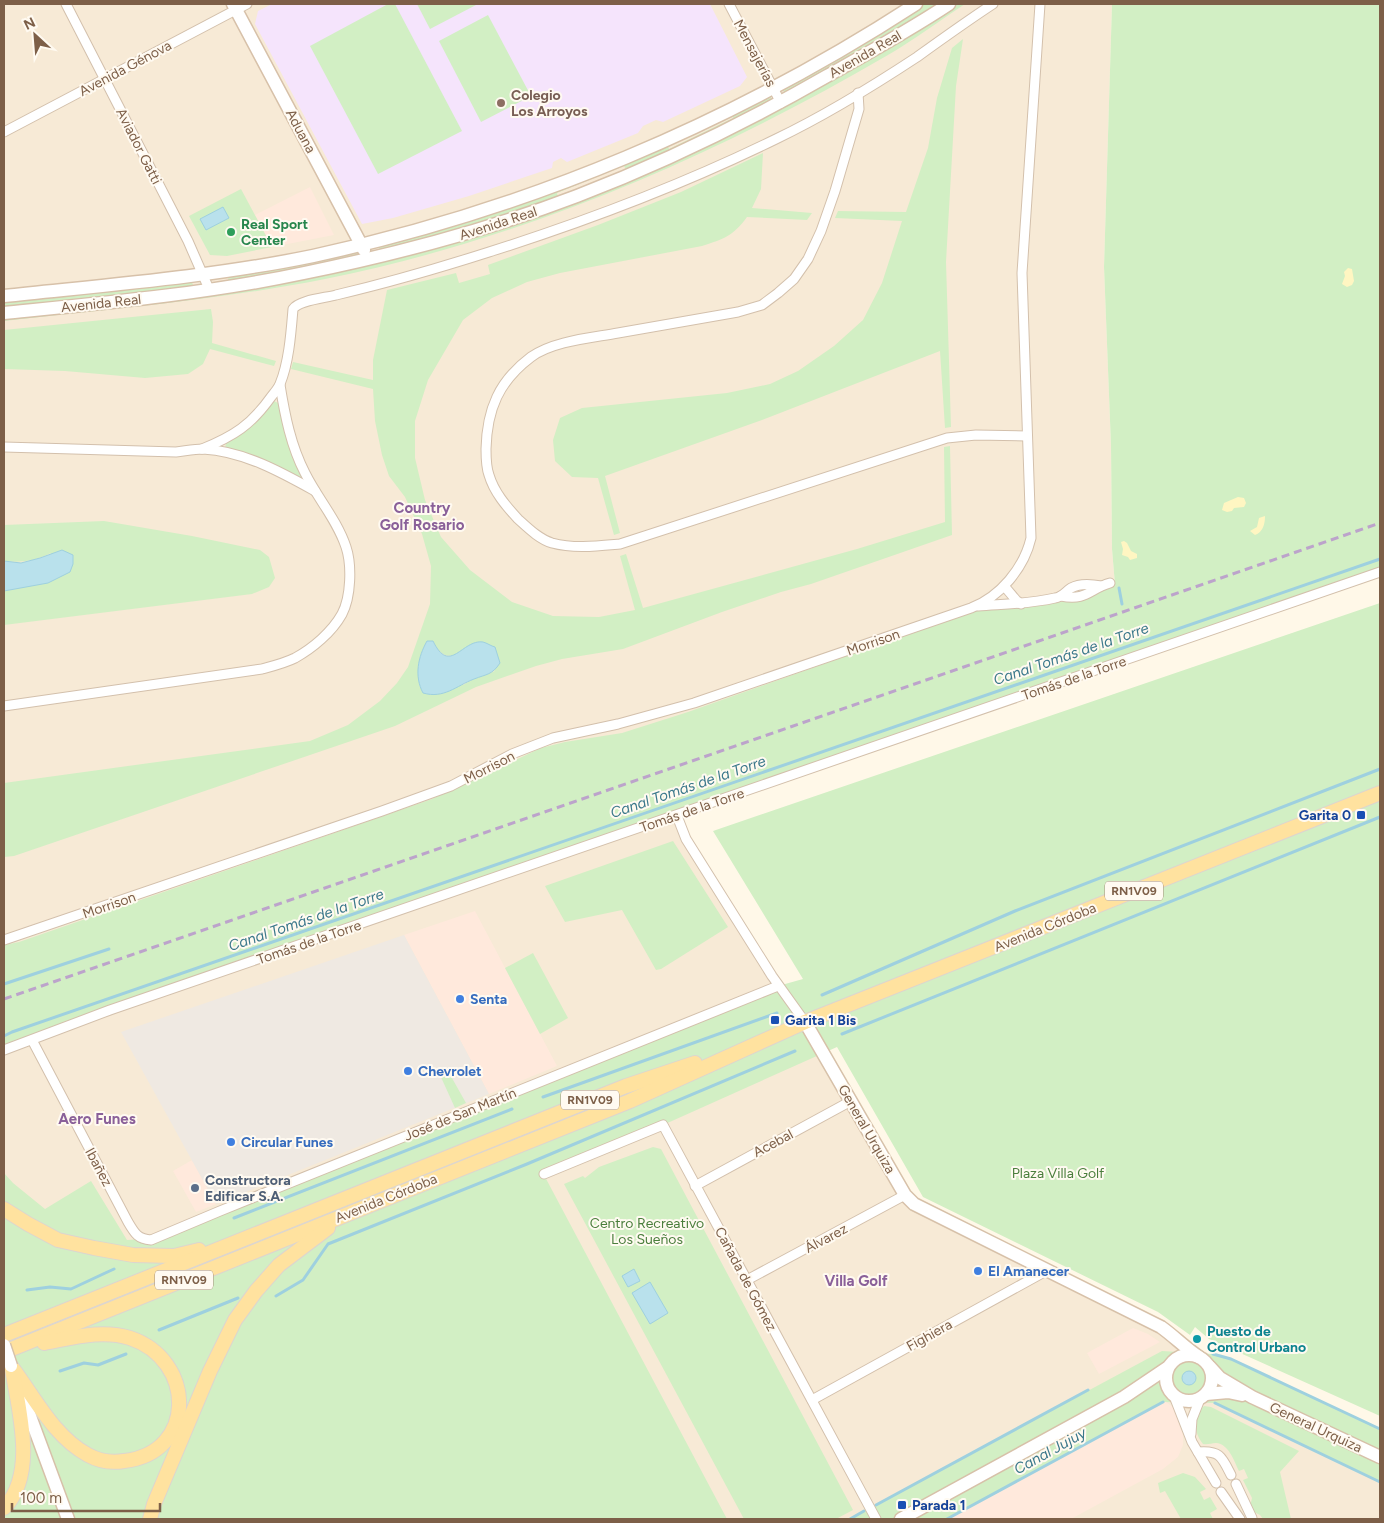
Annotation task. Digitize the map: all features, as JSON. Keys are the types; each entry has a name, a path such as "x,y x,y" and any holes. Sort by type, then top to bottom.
{"main road":[{"name":"Avenida Real","path":"4,296 203,274 312,256 415,230 489,208 569,180 675,136 773,88 826,59 899,8 916,4"},
{"name":"Avenida Real","path":"4,313 184,294 304,274 428,245 506,221 578,196 693,147 781,103 949,4"},
{"name":"Aduana","path":"239,6 370,259"},
{"name":"Avenida Córdoba","path":"8,1348 630,1101 766,1038 1380,793"},
{"name":"General Urquiza","path":"805,1022 905,1195 914,1204 1164,1329 1199,1357"},
{"name":"Avenida Córdoba","path":"4,1335 626,1086 766,1038"},
{"path":"4,1209 58,1240 133,1255 174,1256 241,1241"},
{"path":"150,1519 154,1504 210,1372 235,1320 256,1290 279,1265 350,1213"},
{"path":"1164,1329 1171,1342 1172,1356 1165,1380 1172,1395"},
{"path":"4,1508 20,1484 23,1465 20,1416 11,1366 8,1348 81,1335 102,1334 130,1338 148,1347 169,1368 176,1379 180,1405 174,1428 157,1449 132,1460 103,1461 89,1456 61,1434 11,1366"},
{"path":"901,1519 1124,1397 1184,1355 1199,1357 1210,1368 1212,1382 1203,1396 1186,1402 1160,1390 1150,1390 1124,1397"},
{"path":"11,1366 68,1519"},
{"name":"General Urquiza","path":"1210,1368 1220,1378 1252,1397 1380,1456"},
{"name":"General Urquiza","path":"1203,1396 1228,1392 1252,1397"}],"street":[{"name":"Aviador Gatti","path":"66,4 188,241 210,290"},
{"name":"Mensajerías","path":"729,4 781,103"},
{"path":"202,449 224,440 244,427 260,412 280,386 286,360 293,309 299,304 454,263 529,240 614,210 699,174 778,138 858,93 917,56 993,4"},
{"path":"858,93 859,108 821,231 811,252 794,279 762,305 738,312 581,340 544,350 517,368 503,385 494,400 487,430 486,459 488,475 503,503 531,531 551,543 588,547 620,544 947,438 976,435 1027,436 1022,273 1040,4"},
{"name":"Avenida Génova","path":"4,132 239,6"},
{"path":"4,706 262,669 293,659 310,648 328,632 342,613 348,591 351,562 338,526 315,491 295,451 280,386"},
{"name":"Morrison","path":"978,606 1004,587 1028,553 1031,538 1027,436"},
{"path":"4,447 176,452 202,449 234,454 258,462 315,491"},
{"name":"Tomás de la Torre","path":"4,1050 110,1010 1380,572"},
{"name":"Morrison","path":"4,940 408,802 451,786 512,754 552,738 618,724 694,703 978,606 1021,604 1061,596 1071,588 1081,585 1105,585"},
{"path":"1004,587 1021,604"},
{"name":"General Urquiza","path":"677,816 686,839 778,986 805,1022"},
{"name":"José de San Martín","path":"142,1239 151,1240 163,1236 220,1211 778,986"},
{"name":"Ibañez","path":"32,1040 128,1222 134,1232 142,1239"},
{"name":"Acebal","path":"696,1186 851,1101"},
{"name":"Cañada de Gómez","path":"544,1174 663,1125 876,1519"},
{"name":"Álvarez","path":"747,1280 905,1195"},
{"name":"Fighiera","path":"812,1400 1046,1271"},
{"path":"1172,1395 1192,1442 1218,1487 1240,1519"},
{"path":"1192,1442 1192,1419 1203,1396"},
{"path":"1198,1452 1208,1451 1218,1454 1222,1458 1242,1496 1251,1519"},
{"path":"1229,1502 1242,1496"}],"shaded area":[{"path":"4,4 1112,4 1104,267 1111,446 1112,549 1115,585 4,999"},
{"name":"Colegio Los Arroyos","path":"272,4 710,4 747,77 740,86 663,122 656,120 643,126 638,133 567,162 561,158 553,162 552,168 469,196 393,218 362,224 255,24 258,11"},
{"path":"310,187 334,235 272,247 255,215"},
{"path":"677,816 905,1195 1180,1340 1380,1457 1380,1519 4,1519 4,1050"},
{"path":"475,911 557,1066 489,1094 404,935"},
{"path":"404,935 489,1094 216,1204 121,1032"},
{"name":"Constructora Edificar S.A.","path":"192,1160 216,1204 196,1212 173,1171"},
{"path":"1133,1328 1148,1334 1160,1342 1099,1374 1087,1353"},
{"path":"1160,1398 1173,1407 1183,1435 1183,1445 1178,1457 1163,1469 1071,1519 939,1519"}],"green space":[{"path":"388,4 395,4 462,131 378,174 310,46"},
{"path":"417,4 475,4 476,5 430,29"},
{"path":"923,4 944,4 785,94 784,87"},
{"path":"949,4 965,4 898,49 822,92 685,160 616,190 544,217 472,241 399,262 325,279 245,293 4,321 4,313 184,294 428,245 693,147"},
{"path":"1112,4 1380,4 1380,572 4,1050 4,945 19,942 432,799 541,748 565,742 622,733 688,712 982,608 1075,601 1115,585 1112,549 1111,446 1104,267"},
{"path":"488,15 531,96 481,122 439,41"},
{"path":"963,39 956,86 946,262 951,427 945,428 940,351 762,420 605,476 620,533 614,535 598,478 572,477 555,461 553,440 560,418 582,408 727,393 770,384 798,371 834,346 863,320 882,283 902,221 835,218 838,211 906,212 928,148 937,98 952,48"},
{"path":"770,96 771,103 627,171 624,166 557,193 558,198 482,224 380,251 378,245 667,143 669,149 733,118 732,113"},
{"path":"763,153 761,189 752,208 812,213 807,220 747,217 728,236 702,246 560,273 527,282 492,298 463,320 428,380 415,421 415,458 425,500 441,537 470,570 512,602 553,616 599,617 635,610 620,556 626,554 643,608 857,549 945,522 944,447 950,446 952,535 811,584 722,612 623,649 562,659 536,666 476,687 395,726 14,856 4,857 4,783 310,741 348,725 380,701 397,683 408,667 430,604 431,566 422,534 405,497 389,476 382,455 375,421 373,389 291,369 293,362 373,380 373,360 387,290 456,273 459,283 490,274 488,265 598,225 681,192","holes":["427,641 433,641 439,650 446,655 454,655 464,649 495,671 463,685 420,687 420,658"]},
{"name":"Real Sport Center","path":"241,189 272,247 227,256 210,255 189,216"},
{"path":"355,248 361,254 360,257 231,282 228,280 229,275"},
{"path":"191,280 193,285 190,287 4,309 4,300"},
{"path":"211,309 213,322 212,343 276,361 274,366 210,349 203,364 188,374 145,378 65,371 4,369 4,330"},
{"path":"274,401 280,404 288,440 302,476 300,478 285,470 225,449 226,443 246,430"},
{"path":"104,521 260,550 269,557 275,578 269,587 252,594 4,625 4,591 15,589 51,553 28,561 4,561 4,525"},
{"name":"Plaza Villa Golf","path":"1380,603 1380,1416 1209,1339 1195,1327 1190,1335 1158,1312 923,1197 837,1047 663,1125 544,1175 727,1519 4,1519 4,1173 13,1183 45,1209 91,1181 127,1240 142,1239 778,986 803,979 713,831"},
{"path":"673,841 728,927 661,969 656,970 622,910 565,922 545,886"},
{"path":"533,953 568,1018 540,1034 505,968"},
{"path":"448,1071 466,1103 455,1108 440,1075"},
{"name":"Centro Recreativo Los Sueños","path":"653,1147 661,1149 853,1510 836,1519 744,1519 564,1184 583,1176 585,1178 599,1167"},
{"path":"1162,1351 1213,1354 1231,1359 1380,1429 1380,1482 1215,1403 1163,1402 947,1519 850,1519"},
{"path":"1204,1406 1211,1407 1299,1451 1280,1472 1291,1519 1263,1519 1252,1511 1250,1507 1252,1498 1243,1480 1248,1478 1244,1469 1239,1471 1228,1450 1221,1444 1203,1444 1200,1440 1196,1430 1196,1420"},
{"path":"1183,1473 1195,1477 1206,1489 1200,1492 1204,1500 1210,1497 1217,1509 1210,1513 1213,1519 1181,1519 1165,1491 1160,1493 1158,1483"}],"sand":[{"path":"1348,268 1352,269 1354,281 1352,285 1347,287 1342,284 1345,276 1344,272"},
{"path":"1238,497 1244,498 1246,503 1244,507 1234,508 1232,511 1227,512 1222,510 1224,503"},
{"path":"1265,516 1263,527 1255,535 1250,531 1257,527 1259,518"},
{"path":"1124,541 1131,551 1137,554 1137,558 1130,560 1122,555 1121,542"}],"water":[{"path":"223,207 229,218 206,230 200,219"},
{"path":"62,550 73,555 73,564 70,572 48,583 4,591 4,561 21,563"},
{"path":"427,641 433,641 439,651 445,656 457,654 469,646 483,642 495,647 500,663 489,674 450,691 437,694 423,693 420,687 418,667 421,653"},
{"path":"634,1269 640,1281 628,1287 622,1276"},
{"path":"650,1282 668,1313 650,1324 632,1293"},
{"path":"1186,1371 1192,1371 1196,1378 1192,1385 1186,1385 1182,1381 1182,1375"}],"waterway":[{"name":"Canal Tomás de la Torre","path":"4,1036 1380,559"},
{"path":"1119,588 1122,604"},
{"path":"822,995 1015,911 1380,769"},
{"path":"842,1034 1380,817"},
{"path":"4,984 109,949"},
{"path":"543,1097 777,1013"},
{"path":"276,1296 303,1280 328,1244 527,1164 795,1051"},
{"path":"234,1218 512,1109"},
{"path":"27,1290 50,1287 71,1289 114,1269"},
{"path":"159,1330 238,1298"},
{"path":"60,1371 84,1363 98,1365 126,1354"},
{"path":"1213,1354 1231,1359 1380,1429"},
{"path":"876,1505 1088,1390"},
{"name":"Canal Jujuy","path":"947,1519 1163,1402"},
{"name":"Canal Jujuy","path":"1215,1403 1380,1482"},
{"path":"850,1519 864,1511"}],"railway":[{"path":"4,999 1380,523"}],"place":[{"name":"Colegio Los Arroyos","path":"501,103"},
{"name":"Real Sport Center","path":"231,232"},
{"name":"Garita 0","path":"1361,815"},
{"name":"Senta","path":"460,999"},
{"name":"Garita 1 Bis","path":"775,1020"},
{"name":"Chevrolet","path":"408,1071"},
{"name":"Circular Funes","path":"231,1142"},
{"name":"Constructora Edificar S.A.","path":"195,1188"},
{"name":"El Amanecer","path":"978,1271"},
{"name":"Puesto de Control Urbano","path":"1197,1339"},
{"name":"Parada 1","path":"902,1505"}],"district":[{"name":"Country Golf Rosario","path":"422,516"},
{"name":"Aero Funes","path":"97,1119"},
{"name":"Villa Golf","path":"856,1281"}]}
